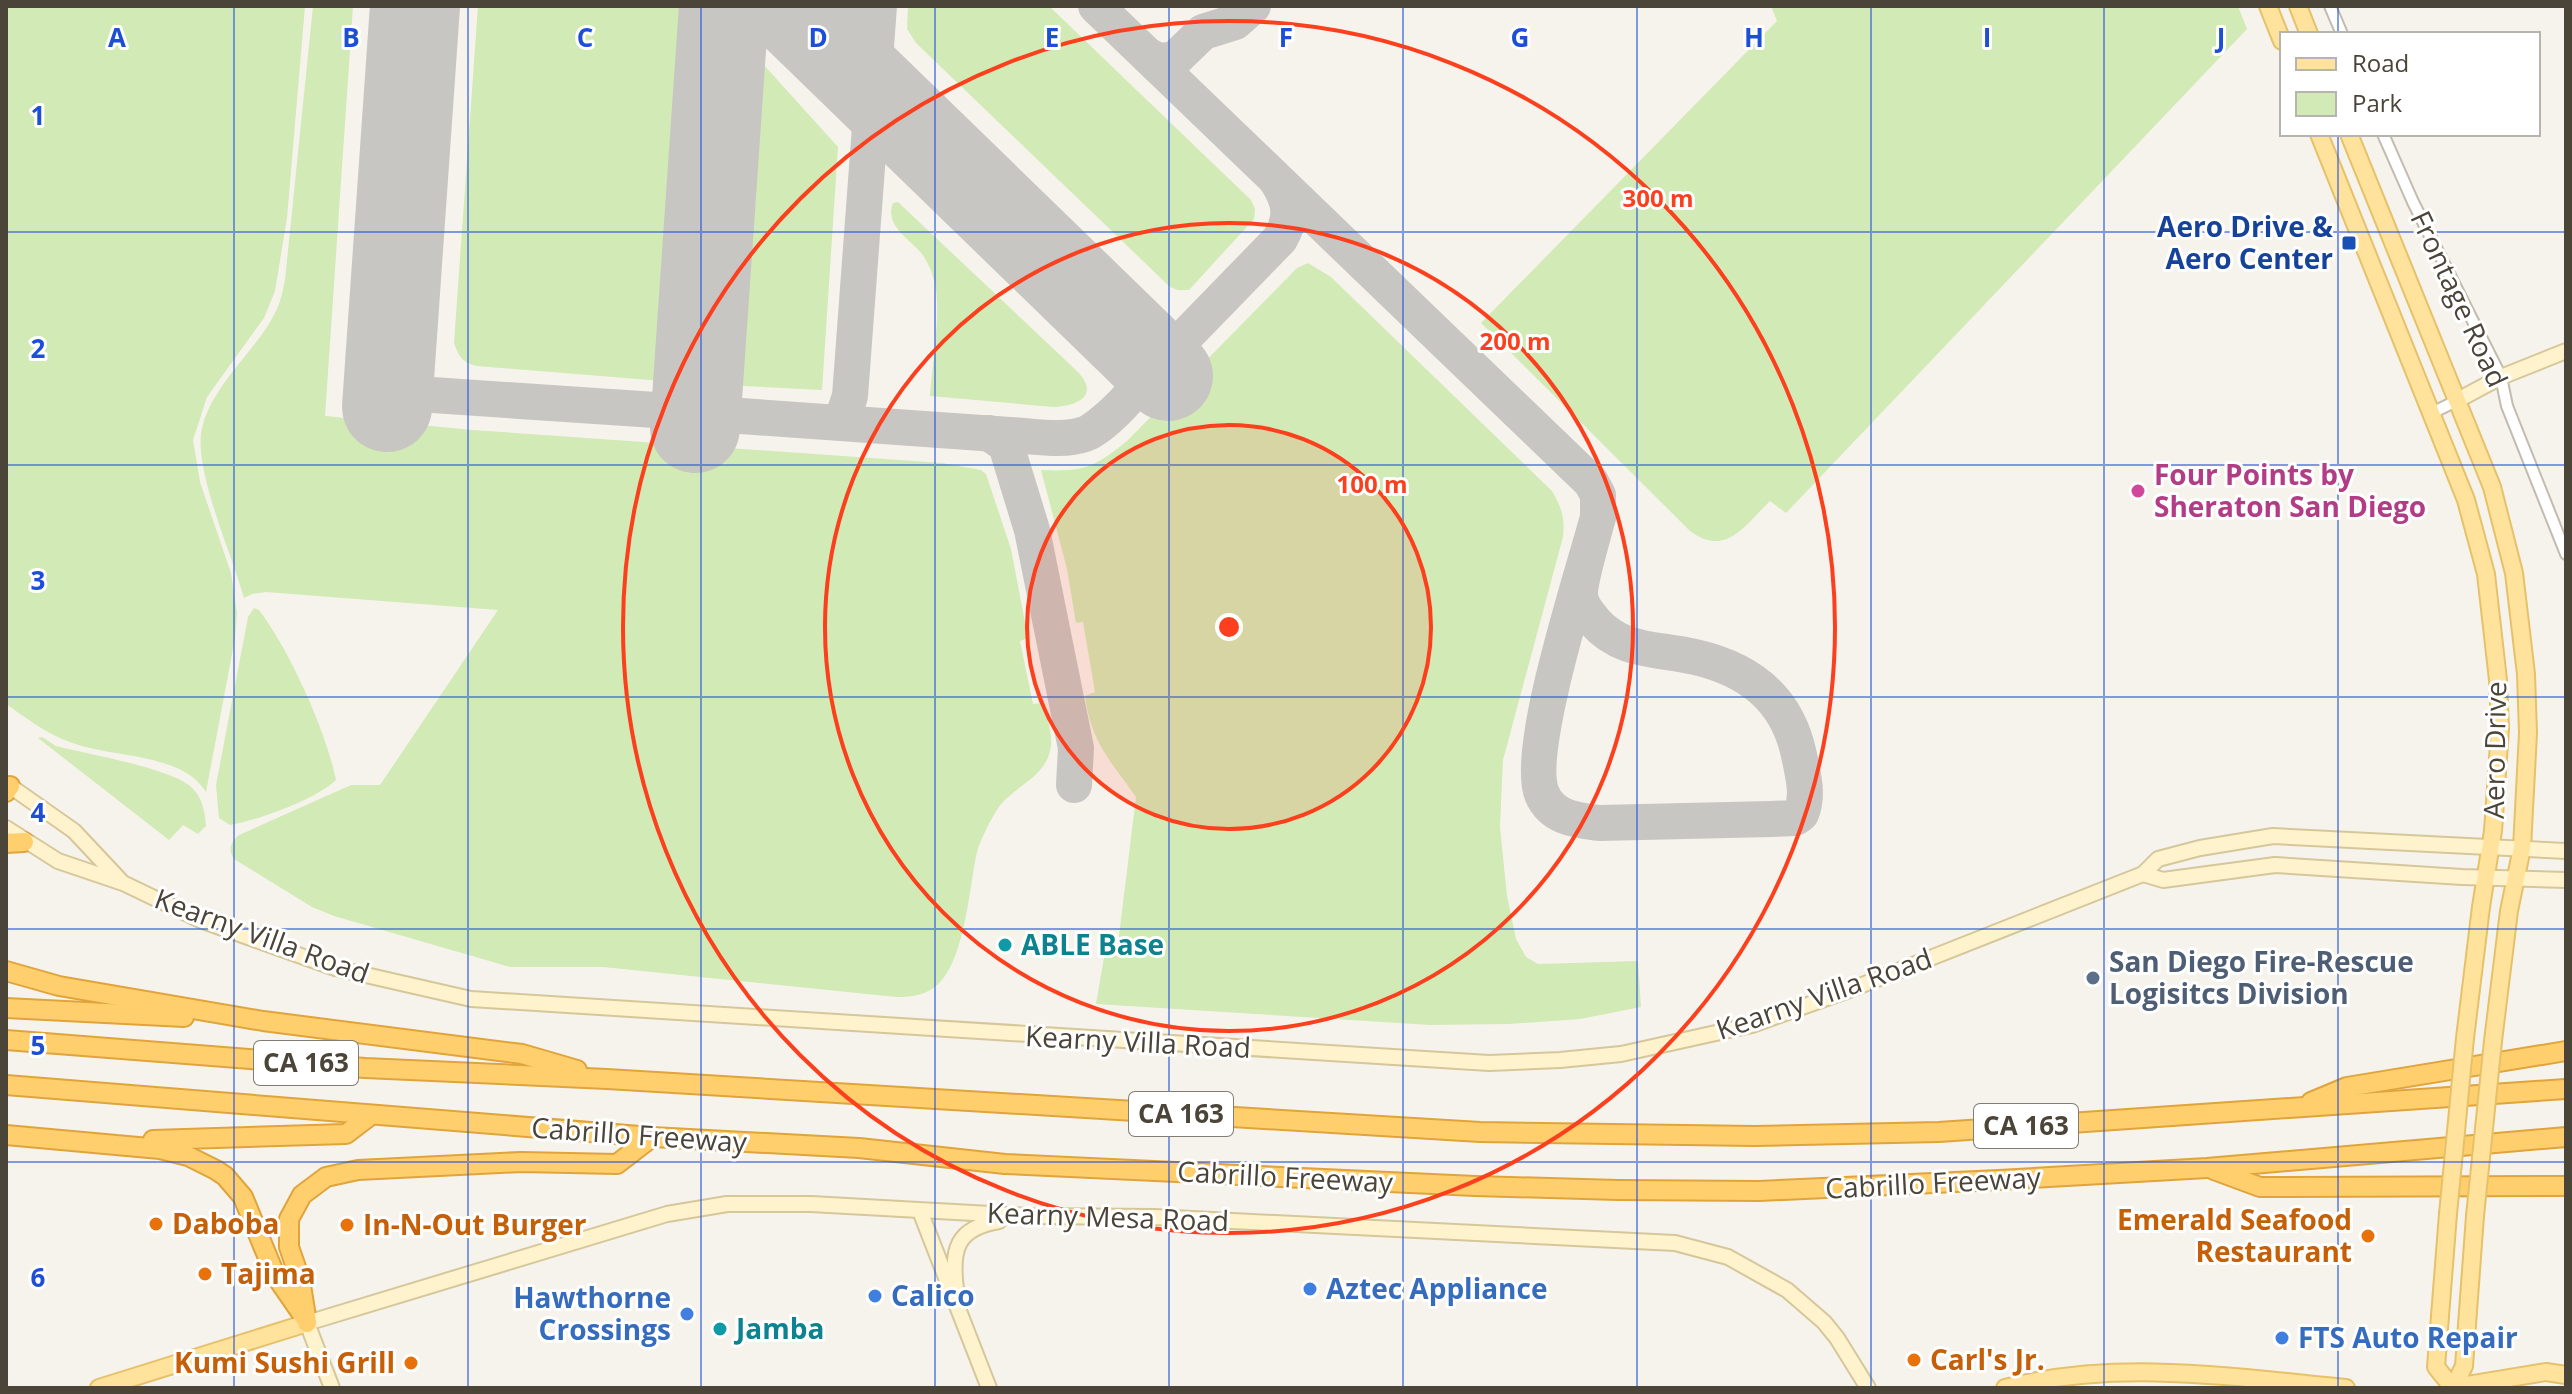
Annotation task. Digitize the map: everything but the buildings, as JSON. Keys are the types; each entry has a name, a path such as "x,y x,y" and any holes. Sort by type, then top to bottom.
{"highway":[{"path":"6,971 59,986 263,1021 522,1054 607,1079"},
{"path":"6,1008 263,1021"},
{"name":"Cabrillo Freeway","path":"6,1040 365,1068 607,1079 1480,1132 1755,1136 1939,1132 2566,1089"},
{"path":"2296,1108 2347,1087 2566,1051"},
{"name":"Cabrillo Freeway","path":"6,1085 652,1137 859,1148 1005,1164 1618,1190 1759,1191 2207,1168 2566,1137"},
{"path":"46,1138 164,1140 346,1134 371,1115"},
{"path":"6,1135 174,1152 225,1176 243,1197 275,1275 307,1323"},
{"path":"307,1323 300,1279 289,1247 289,1219 302,1195 326,1177 358,1170 521,1162 617,1164 652,1137"},
{"path":"2207,1168 2260,1187 2566,1186"}],"main road":[{"path":"2268,6 2280,36"},
{"path":"2298,6 2308,32"},
{"name":"Aero Drive","path":"2320,136 2466,500 2486,574 2491,612 2500,729 2491,848 2465,1038 2436,1367 2451,1388 2464,1366 2493,1041 2509,911 2522,848 2528,733 2526,674 2514,573 2492,487 2350,136"},
{"path":"2456,401 2501,377 2566,351"},
{"name":"Kearny Villa Road","path":"7,787 74,831 123,883"},
{"name":"Kearny Villa Road","path":"6,828 15,842 58,861 123,883 200,920 335,968 471,999 1489,1063 1621,1054 1752,1025 1852,989 2143,874 2158,859 2200,848 2273,836 2566,851"},
{"name":"Kearny Villa Road","path":"2143,874 2163,880 2275,865 2566,880"},
{"name":"Kearny Mesa Road","path":"307,1323 691,1209 741,1204 811,1204 1028,1216 1154,1217 1675,1243 1728,1257 1787,1290 1832,1332 1868,1388"},
{"path":"920,1211 989,1388"},
{"path":"962,1321 954,1272 954,1255 960,1242 970,1231 983,1224 1028,1216"},
{"path":"99,1388 307,1323 332,1388"},
{"path":"2005,1388 2118,1372 2170,1372 2346,1388"},
{"path":"2451,1388 2546,1372 2566,1375"}],"street":[{"path":"2330,6 2341,32"},
{"name":"Frontage Road","path":"2384,136 2413,202 2501,377 2507,406 2566,554"},
{"path":"2430,414 2456,401"}],"green space":[{"path":"6,6 305,6 287,218 275,291 264,318 207,397 193,440 200,482 231,573 237,613 206,792 195,779 163,763 61,739 6,704"},
{"path":"313,6 353,6 325,416 473,430 942,463 981,470 986,474 1011,549 1028,638 1020,641 1033,704 1043,703 1051,745 1040,770 1001,804 987,827 977,852 959,946 943,979 932,989 915,996 896,997 603,967 510,967 334,916 312,907 234,859 231,846 239,835 351,785 380,785 498,610 266,592 244,598 209,493 201,451 201,434 207,413 232,373 264,332 277,309 285,280"},
{"path":"478,6 688,6 662,381 477,366 462,359 458,352 454,343"},
{"path":"908,6 1049,6 1251,200 1255,209 1254,219 1189,290 1170,287 916,43 907,29"},
{"path":"1771,6 2238,6 2247,29 1786,513 1770,501 1734,535 1714,541 1690,531 1481,323 1777,21"},
{"path":"755,62 763,64 838,147 822,390 744,386 735,379 750,78 751,66"},
{"path":"898,202 1078,372 1087,387 1083,398 1054,407 930,396 937,318 936,289 926,259 892,219 893,203"},
{"path":"1308,263 1331,277 1552,491 1558,503 1563,519 1563,537 1503,760 1500,827 1507,896 1516,939 1526,957 1538,964 1638,961 1641,1007 1580,1019 1430,1025 1096,1004 1105,952 1117,952 1136,797 1103,750 1092,726 1085,696 1095,692 1083,622 1076,623 1067,569 1041,470 1088,466 1127,441 1297,268"},
{"path":"254,608 271,626 305,691 324,738 336,780 315,795 286,808 230,825 219,818 216,785 248,617"},
{"path":"42,737 56,746 179,779 190,786 200,799 206,826 198,834 183,825 169,840 38,738"}],"taxiway":[{"path":"796,15 818,25 839,29 859,23 876,6"},
{"path":"835,422 844,414 850,396 879,6"},
{"path":"1096,6 1591,482 1598,495 1598,517"},
{"path":"1147,55 1159,61 1175,59 1203,32 1235,22 1253,6"},
{"path":"845,62 868,111"},
{"path":"1010,435 1076,436 1092,430 1110,416 1137,387 1144,371 1142,357 1130,338 1153,349 1177,345 1280,239 1287,224 1288,210 1277,181"},
{"path":"698,385 702,402 713,414 1009,436"},
{"path":"388,392 670,411 688,402 698,385"},
{"path":"989,433 1006,445 1032,530 1076,748 1074,785"},
{"path":"1598,517 1581,584 1581,600 1586,611 1616,639 1641,648 1714,662 1732,669 1762,689 1775,702 1793,735 1804,785 1805,800 1801,814 1795,818 1599,823 1558,813 1546,802 1539,772 1548,701 1598,517"}],"runway":[{"path":"387,407 415,6"},
{"path":"695,428 724,6"},
{"path":"787,6 1168,376"}],"place":[{"name":"Aero Drive & Aero Center","path":"2349,243"},
{"name":"Four Points by Sheraton San Diego","path":"2138,491"},
{"name":"ABLE Base","path":"1005,945"},
{"name":"San Diego Fire-Rescue Logisitcs Division","path":"2093,978"},
{"name":"Daboba","path":"156,1224"},
{"name":"In-N-Out Burger","path":"347,1225"},
{"name":"Emerald Seafood Restaurant","path":"2368,1236"},
{"name":"Tajima","path":"205,1274"},
{"name":"Aztec Appliance","path":"1310,1289"},
{"name":"Calico","path":"875,1296"},
{"name":"Hawthorne Crossings","path":"687,1314"},
{"name":"Jamba","path":"720,1329"},
{"name":"FTS Auto Repair","path":"2282,1338"},
{"name":"Carl's Jr.","path":"1914,1360"},
{"name":"Kumi Sushi Grill","path":"411,1363"}]}
